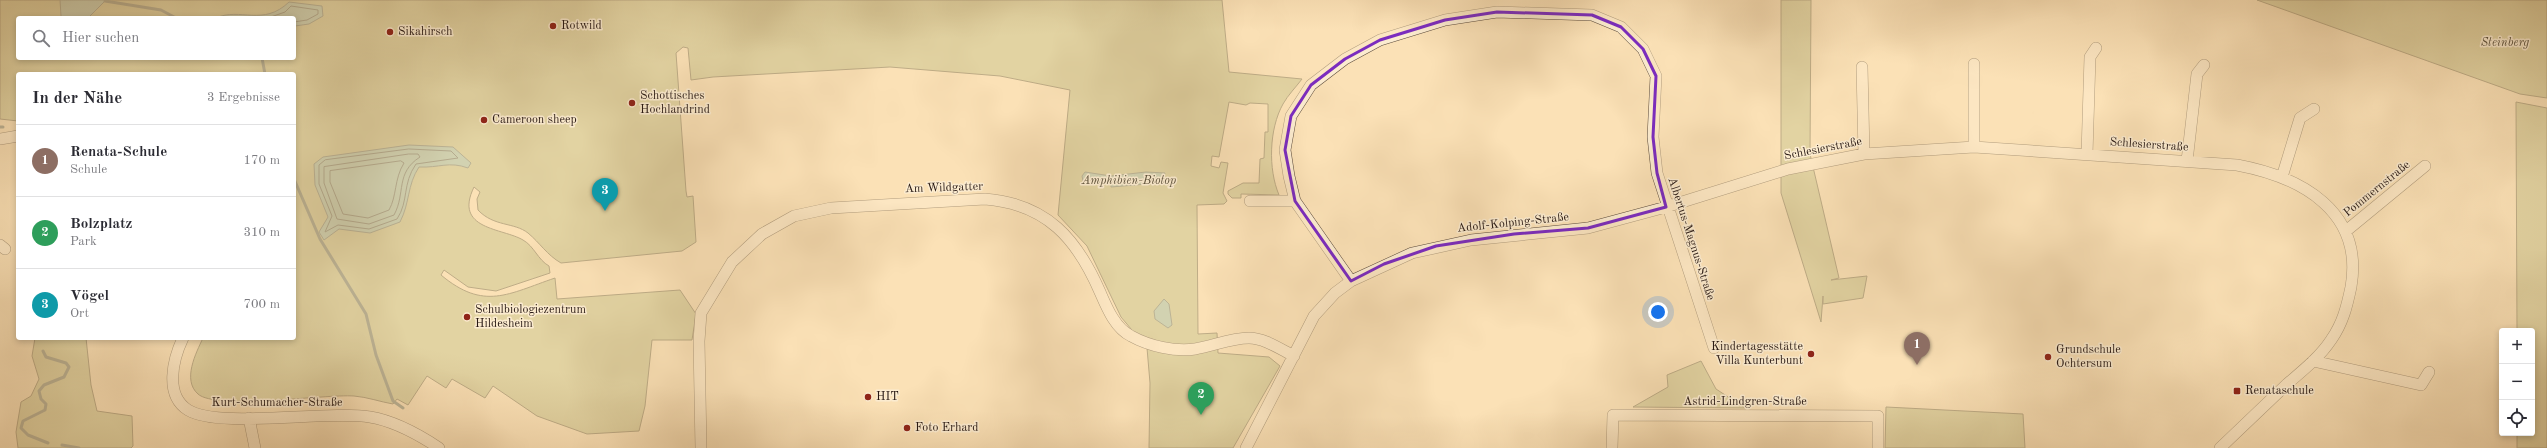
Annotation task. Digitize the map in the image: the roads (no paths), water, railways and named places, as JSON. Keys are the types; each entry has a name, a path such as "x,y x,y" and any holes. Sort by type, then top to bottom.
{"street":[{"name":"Albertus-Magnus-Straße","path":"1351,281 1295,201 1285,150 1291,116 1311,85 1345,59 1380,40 1445,20 1497,12 1592,15 1621,27 1642,49 1656,76 1653,138 1657,173 1666,207 1714,348"},
{"path":"2088,154 2090,57 2096,48"},
{"path":"1974,64 1974,147"},
{"path":"2187,161 2197,74 2204,65"},
{"path":"1862,67 1864,154"},
{"path":"2282,177 2300,118 2314,109"},
{"path":"0,139 16,136"},
{"name":"Schlesierstraße","path":"1666,207 1788,169 1864,154 1974,147 2237,165 2282,177 2317,196 2333,212 2346,231 2353,273 2344,316 2330,341 2313,361 2220,448"},
{"name":"Pommernstraße","path":"2346,231 2425,166"},
{"name":"Am Wildgatter","path":"701,448 699,341 701,313 732,262 762,234 794,216 831,208 985,199 1000,200 1023,207 1042,215 1063,231 1075,244 1110,316 1129,336 1153,346 1184,350 1250,338 1271,344 1294,356"},
{"path":"1250,201 1295,201"},
{"name":"Adolf-Kolping-Straße","path":"1246,448 1314,316 1335,293 1351,281 1384,264 1436,246 1514,234 1588,228 1666,207"},
{"name":"Kurt-Schumacher-Straße","path":"182,340 173,371 173,385 176,395 183,406 191,412 208,417 249,418 330,415 370,417 399,426 439,448"},
{"path":"2313,361 2421,384 2429,372"},
{"name":"Astrid-Lindgren-Straße","path":"1612,448 1613,414 1878,416 1878,448"},
{"path":"249,418 255,448"}],"water":[{"path":"60,0 105,0 90,16 61,16"},
{"path":"289,2 322,6 323,16 309,24 296,26 296,16 222,16 234,14 270,14"},
{"path":"409,145 453,147 471,163 468,168 455,165 419,167 412,181 406,208 400,222 370,233 339,229 324,240 319,232 328,217 315,185 314,164 323,157"},
{"path":"1085,172 1111,176 1146,172 1165,173 1163,180 1159,183 1111,187 1111,182 1101,179 1097,183 1083,181 1082,176"},
{"path":"1164,299 1169,304 1172,325 1168,328 1155,319 1154,311"}],"waterway":[{"path":"105,1 161,10 172,16"},
{"path":"262,60 265,72"},
{"path":"296,184 320,239 366,314 376,355 393,401 403,408"},
{"path":"43,351 46,357 66,363 69,367 64,377 44,385 39,391 41,399 46,404 45,410 23,421 21,428 28,435 48,443"},
{"path":"62,445 79,448"}],"place":[{"name":"Rotwild","path":"553,26"},
{"name":"Sikahirsch","path":"390,32"},
{"name":"Schottisches Hochlandrind","path":"632,103"},
{"name":"Cameroon sheep","path":"484,120"},
{"name":"Vögel","path":"605,211"},
{"name":"Schulbiologiezentrum Hildesheim","path":"467,317"},
{"name":"Kindertagesstätte Villa Kunterbunt","path":"1811,354"},
{"name":"Grundschule Ochtersum","path":"2048,357"},
{"name":"Renata-Schule","path":"1917,365"},
{"name":"Renataschule","path":"2237,391"},
{"name":"HIT","path":"868,397"},
{"name":"Bolzplatz","path":"1201,415"},
{"name":"Foto Erhard","path":"907,428"}],"park label":[{"name":"Steinberg","path":"2505,43"},
{"name":"Amphibien-Biotop","path":"1129,181"}]}
